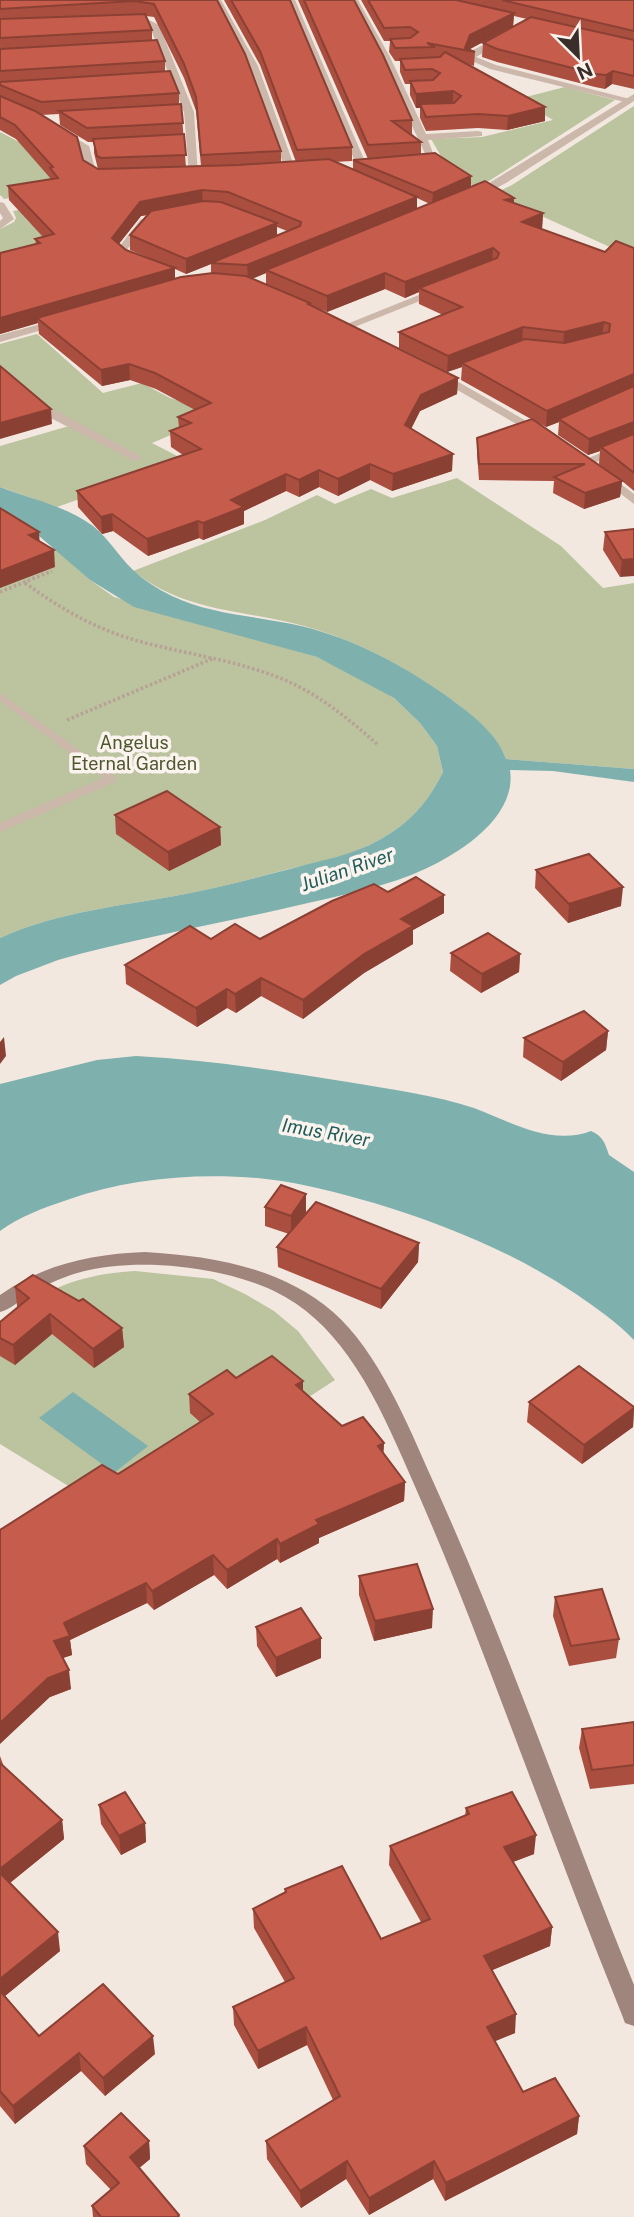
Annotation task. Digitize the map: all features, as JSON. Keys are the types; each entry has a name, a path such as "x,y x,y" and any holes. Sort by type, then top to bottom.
{"main road":[{"path":"0,1305 20,1290 54,1273 89,1264 141,1259 201,1264 265,1278 327,1317 351,1346 388,1404 456,1554 584,1893 634,2015"}],"street":[{"path":"217,0 253,66 291,171"},
{"path":"291,0 356,166 374,165"},
{"path":"354,0 385,47 390,68 416,113 431,160 399,163"},
{"path":"111,21 151,22 189,112 194,174"},
{"path":"517,30 474,53 470,58 505,70 631,98"},
{"path":"150,49 164,48"},
{"path":"390,68 402,67"},
{"path":"163,80 177,79"},
{"path":"460,202 502,181 631,98"},
{"path":"175,113 189,112"},
{"path":"50,127 85,148 98,147"},
{"path":"422,136 478,134"},
{"path":"179,144 192,143"},
{"path":"85,148 91,174 100,178 120,178"},
{"path":"278,172 303,170"},
{"path":"182,174 208,175"},
{"path":"0,205 9,219 0,226"},
{"path":"143,264 120,252 144,222 155,217"},
{"path":"364,338 339,326 450,285"},
{"path":"0,339 66,320"},
{"path":"426,369 551,435"},
{"path":"446,378 458,373"},
{"path":"0,374 43,409 136,457"},
{"path":"634,443 580,458 634,499"}],"lane":[{"path":"0,696 111,779 0,828"}],"path":[{"path":"0,592 52,571"},
{"path":"25,583 65,611 105,629 274,675 296,685 353,723 378,745"},
{"path":"44,729 214,658"}],"green space":[{"path":"565,87 615,100 478,188 452,175 431,139 482,137 553,120 518,99"},
{"path":"634,106 634,258 493,194 512,185"},
{"path":"0,132 44,155 40,165 61,189 4,199 0,195"},
{"path":"72,201 79,242 0,262 0,229 14,222 16,218 13,211"},
{"path":"37,334 103,393 142,383 170,398 220,414 152,443 187,461 57,507 0,487 0,446 76,424 59,415 0,370 0,344"},
{"path":"457,478 561,546 603,588 634,583 634,769 506,759 497,742 468,712 435,688 381,656 344,639 304,626 194,602 153,585 133,571 265,520 317,495 335,504 371,489 392,498"},
{"name":"Angelus Eternal Garden","path":"54,547 90,580 114,597 317,657 394,698 420,723 437,746 443,772 431,793 417,811 400,826 369,846 347,854 211,889 68,915 0,938 0,570"},
{"path":"135,1271 213,1279 245,1294 274,1311 298,1331 335,1380 122,1519 0,1444 0,1335 31,1304 59,1287 96,1276"}],"water":[{"name":"Julian River","path":"0,487 83,519 99,531 136,573 172,596 219,611 321,631 396,664 431,685 474,717 496,741 506,759 634,769 634,782 553,771 510,770 510,787 505,802 484,830 455,853 411,875 353,893 58,960 0,985 0,938 68,915 213,888 359,850 409,819 431,793 443,772 437,746 420,723 394,698 317,657 134,607 90,580 31,529 0,515"},
{"name":"Imus River","path":"136,1056 272,1070 414,1093 459,1103 546,1134 561,1136 591,1131 595,1133 603,1140 609,1155 634,1172 634,1340 576,1294 528,1265 478,1241 374,1203 293,1183 216,1176 115,1186 58,1203 24,1217 0,1231 0,1084 97,1060"},
{"path":"73,1392 148,1446 114,1473 39,1418"}],"building":[{"path":"0,0 217,0 245,54 281,151 201,155 196,97 184,64 154,4 134,1 0,9"},
{"path":"231,0 290,0 352,147 297,150 260,51"},
{"path":"304,0 354,0 383,55 412,120 392,121 421,142 368,145"},
{"path":"368,0 456,0 514,13 470,35 465,48 475,52 427,43 435,47 395,48 390,39 410,38 418,32 410,27 384,28"},
{"path":"502,0 634,0 634,31"},
{"path":"145,14 152,30 0,38 0,19"},
{"path":"531,17 634,40 634,76 613,71 606,75 596,74 483,43"},
{"path":"157,40 165,61 0,71 0,49"},
{"path":"445,52 545,107 508,116 478,114 426,117 420,104 454,103 461,96 453,91 416,94 410,81 433,80 440,73 432,69 405,70 400,59 440,57"},
{"path":"170,71 179,93 41,102 0,85 0,82"},
{"path":"0,96 35,111 77,137 83,160 98,169 329,159 417,197 247,265 211,263 300,226 301,222 228,192 202,190 140,202 112,238 126,250 175,268 0,318 0,253 40,243 35,239 54,234 8,186 58,178 50,168 53,167 15,125 0,117"},
{"path":"181,104 183,123 87,128 59,111"},
{"path":"184,134 186,155 101,158 97,156 93,139"},
{"path":"435,153 471,176 433,193 353,160"},
{"path":"485,181 514,198 505,200 543,213 522,222 605,252 616,241 634,248 634,374 547,411 462,363 525,339 565,343 609,332 610,324 604,322 564,332 523,327 448,356 399,332 462,307 419,288 497,258 499,253 493,248 405,282 385,273 327,296 266,270"},
{"path":"203,201 221,202 277,223 186,259 130,235 151,211"},
{"path":"213,273 246,276 310,303 308,304 458,378 421,395 405,425 453,454 393,474 370,464 338,479 319,470 299,480 286,474 231,500 244,507 203,523 198,521 147,539 112,514 101,517 77,491 201,449 170,431 191,423 178,417 211,403 155,373 129,364 101,370 37,318 181,277"},
{"path":"0,366 51,409 0,423"},
{"path":"634,386 634,422 589,439 559,419"},
{"path":"532,419 622,481 585,493 554,477 585,464 479,464 477,438"},
{"path":"634,434 634,473 601,447"},
{"path":"0,508 39,532 29,535 54,550 0,571"},
{"path":"634,529 634,559 622,560 605,532"},
{"path":"167,791 220,827 168,852 115,815"},
{"path":"589,854 623,887 569,904 536,870"},
{"path":"416,877 444,895 401,919 413,926 364,954 303,1000 261,978 235,994 227,989 196,1008 125,965 190,926 211,939 235,924 260,939 332,901 374,884 388,892"},
{"path":"488,933 520,954 482,974 451,953"},
{"path":"584,1011 608,1031 563,1062 524,1038"},
{"path":"281,1185 306,1194 291,1216 265,1207"},
{"path":"316,1202 419,1243 381,1289 277,1247"},
{"path":"33,1275 79,1301 83,1299 122,1328 93,1349 50,1314 13,1345 0,1338 0,1322 29,1298 15,1287"},
{"path":"272,1356 303,1381 296,1385 342,1426 363,1417 384,1443 378,1446 405,1482 316,1520 319,1524 280,1544 277,1539 227,1570 213,1555 152,1591 146,1583 64,1623 70,1636 54,1641 69,1670 48,1678 0,1723 0,1530 102,1465 118,1474 213,1414 189,1394 227,1370 236,1378"},
{"path":"579,1366 634,1407 584,1445 529,1402"},
{"path":"417,1564 433,1609 375,1621 359,1576"},
{"path":"602,1589 619,1639 571,1646 555,1597"},
{"path":"301,1608 321,1638 276,1658 256,1627"},
{"path":"634,1722 634,1765 592,1770 582,1729"},
{"path":"0,1763 62,1820 0,1869"},
{"path":"125,1792 145,1823 119,1836 99,1805"},
{"path":"512,1792 536,1835 504,1847 552,1927 484,1956 516,2014 487,2027 523,2092 555,2078 579,2116 446,2183 434,2161 369,2198 347,2161 300,2191 266,2141 340,2096 306,2027 258,2051 233,2007 294,1978 253,1909 286,1892 285,1889 342,1866 381,1939 430,1919 390,1846 469,1814 466,1808"},
{"path":"0,1873 58,1932 0,1979"},
{"path":"103,1984 153,2036 103,2078 79,2053 13,2106 0,2091 0,1991 39,2036"},
{"path":"121,2113 149,2141 130,2157 179,2215 177,2217 101,2217 92,2206 119,2183 84,2146"}]}
